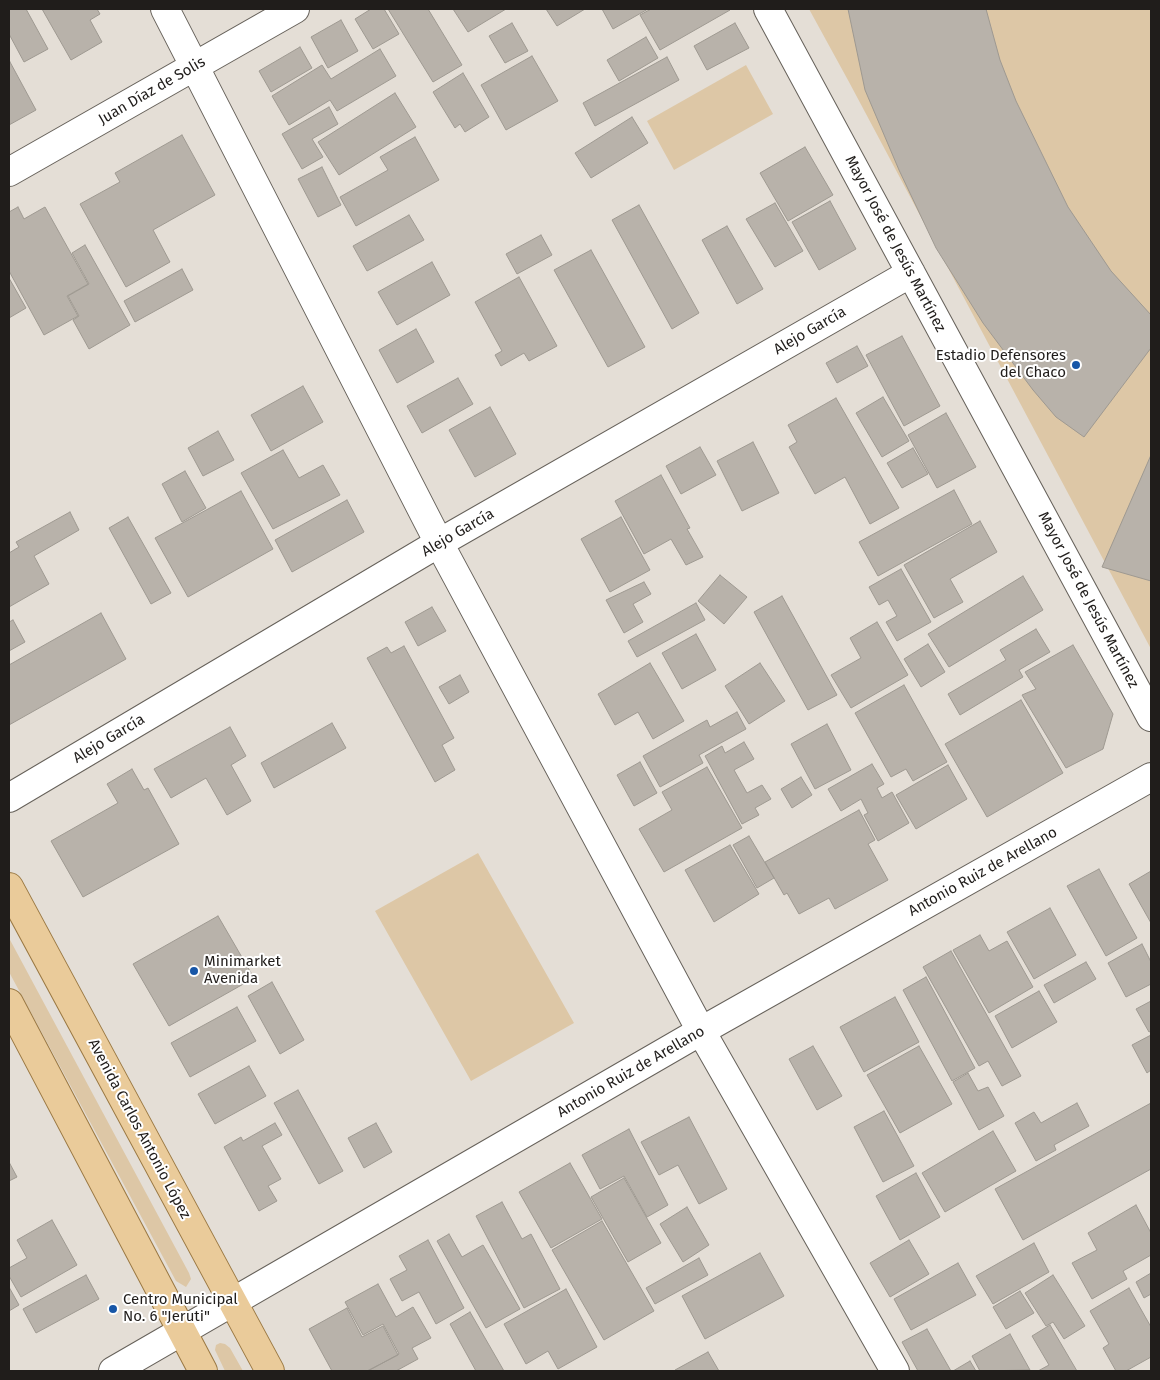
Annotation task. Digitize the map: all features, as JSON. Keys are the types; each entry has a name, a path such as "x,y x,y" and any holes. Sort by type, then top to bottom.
{"main road":[{"name":"Avenida Carlos Antonio López","path":"9,887 270,1371"},
{"path":"9,1003 203,1371"}],"street":[{"path":"166,9 439,543 701,1031 895,1371"},
{"name":"Juan Díaz de Solis","path":"9,172 295,9"},
{"name":"Mayor José de Jesús Martínez","path":"768,9 1151,717"},
{"name":"Alejo García","path":"9,798 439,543 911,273"},
{"name":"Antonio Ruiz de Arellano","path":"113,1371 701,1031 1151,777"}],"shaded area":[{"name":"Estadio Defensores del Chaco","path":"809,9 1151,9 1151,649 849,82"},
{"path":"746,65 773,114 674,170 647,121"},
{"path":"478,853 574,1023 471,1081 375,911"},
{"path":"9,938 189,1273 191,1279 186,1287 176,1281 9,972"},
{"path":"220,1343 230,1348 243,1371 225,1371 215,1350 216,1345"}],"building":[{"path":"9,9 26,9 48,49 24,62 9,34"},
{"path":"42,9 97,9 100,14 90,20 102,42 71,60"},
{"path":"371,9 384,9 399,34 373,49 355,19"},
{"path":"388,9 428,9 462,65 433,82"},
{"path":"453,9 506,9 468,32"},
{"path":"546,9 585,9 557,26"},
{"path":"602,9 648,9 613,29"},
{"path":"651,9 730,10 660,50 640,15"},
{"path":"848,9 986,9 1000,60 1016,101 1068,207 1111,271 1151,315 1151,348 1084,437 1056,417 1033,390 983,323 936,248 899,170 865,90"},
{"path":"341,20 358,51 328,68 311,37"},
{"path":"512,23 528,51 505,63 489,36"},
{"path":"735,23 749,48 707,70 694,46"},
{"path":"646,37 658,58 619,81 607,60"},
{"path":"300,47 312,68 271,92 259,71"},
{"path":"380,49 396,76 337,111 330,100 289,125 272,96 322,65 331,79"},
{"path":"532,56 558,101 506,130 481,85"},
{"path":"667,57 679,80 595,126 583,103"},
{"path":"9,63 36,110 9,125"},
{"path":"463,73 489,117 465,132 460,124 455,128 433,92"},
{"path":"395,93 416,127 339,175 318,142"},
{"path":"329,107 338,124 312,139 323,157 302,169 282,134"},
{"path":"632,117 648,143 591,178 575,153"},
{"path":"182,135 215,195 153,230 170,262 126,287 80,204 120,182 115,173"},
{"path":"415,137 439,180 356,226 340,197 388,170 380,157"},
{"path":"805,147 833,195 788,221 760,173"},
{"path":"322,167 341,205 318,217 298,179"},
{"path":"830,201 856,249 819,270 792,222"},
{"path":"775,203 803,251 775,267 746,219"},
{"path":"639,205 699,313 672,329 612,220"},
{"path":"18,207 24,219 45,207 88,284 67,296 78,316 44,335 9,271 9,212"},
{"path":"409,215 424,240 367,271 353,246"},
{"path":"727,226 763,289 737,304 702,240"},
{"path":"541,235 552,255 517,274 506,254"},
{"path":"85,245 130,325 89,349 73,320 79,316 68,296 89,284 72,253"},
{"path":"591,250 645,347 608,367 554,270"},
{"path":"432,262 450,295 397,325 378,292"},
{"path":"182,269 193,290 135,322 124,301"},
{"path":"519,277 557,346 529,361 524,353 501,366 495,355 502,351 475,302"},
{"path":"9,278 26,308 9,318"},
{"path":"416,329 434,362 397,383 379,350"},
{"path":"902,336 940,406 904,426 866,355"},
{"path":"857,346 868,366 837,383 826,363"},
{"path":"458,378 473,404 422,433 407,406"},
{"path":"303,386 323,422 271,451 251,415"},
{"path":"883,397 909,441 882,457 856,413"},
{"path":"836,398 899,508 870,524 845,477 815,494 789,447 797,442 788,425"},
{"path":"490,407 516,454 475,477 449,430"},
{"path":"946,413 976,467 937,488 908,435"},
{"path":"218,431 234,460 203,476 188,448"},
{"path":"753,442 779,493 742,511 717,461"},
{"path":"700,447 716,475 681,494 666,466"},
{"path":"913,448 928,474 902,488 887,463"},
{"path":"283,450 299,478 323,465 340,495 273,529 241,473"},
{"path":"1151,455 1151,581 1102,567"},
{"path":"185,471 206,508 182,522 162,484"},
{"path":"661,475 690,528 687,529 703,557 686,565 671,539 644,554 615,501"},
{"path":"954,490 972,524 878,576 859,542"},
{"path":"241,491 273,549 188,597 155,538"},
{"path":"347,500 364,532 292,572 275,540"},
{"path":"70,512 79,530 34,556 49,584 9,607 9,553 19,547 16,542"},
{"path":"128,517 171,593 151,604 109,528"},
{"path":"621,517 650,570 610,592 581,539"},
{"path":"980,521 997,552 950,579 963,602 934,618 904,565"},
{"path":"901,569 931,622 897,641 886,622 897,616 888,600 879,605 869,587"},
{"path":"720,575 747,597 724,624 698,601"},
{"path":"1023,576 1043,610 949,667 928,634"},
{"path":"644,582 651,594 633,604 643,622 624,633 606,600"},
{"path":"782,596 837,695 808,710 754,612"},
{"path":"696,603 705,620 637,657 628,641"},
{"path":"432,607 446,631 418,646 405,622"},
{"path":"101,613 126,659 9,725 9,665"},
{"path":"13,620 25,642 9,651 9,622"},
{"path":"877,622 908,675 851,708 831,675 861,658 850,638"},
{"path":"1036,629 1050,652 1019,670 1023,677 960,715 948,694 1006,660 1000,650"},
{"path":"696,634 716,670 682,689 662,653"},
{"path":"928,644 945,672 921,687 904,659"},
{"path":"1073,645 1113,714 1103,749 1066,768 1022,695 1036,689 1025,672"},
{"path":"404,646 454,738 442,745 455,770 435,782 367,658 387,647 391,653"},
{"path":"650,663 684,721 653,739 638,712 615,725 598,694"},
{"path":"760,663 785,701 749,724 725,686"},
{"path":"460,675 469,692 449,704 439,687"},
{"path":"904,685 947,762 913,781 906,769 891,777 855,713"},
{"path":"1021,700 1063,773 987,817 945,744"},
{"path":"737,712 746,729 699,755 703,763 660,787 643,756 707,720 710,727"},
{"path":"332,723 346,748 274,788 261,763"},
{"path":"827,724 851,770 815,789 791,744"},
{"path":"230,727 246,756 231,765 251,801 227,815 206,778 171,798 154,769"},
{"path":"744,742 754,759 734,770 747,793 762,785 771,799 755,808 759,815 742,824 705,756 722,746 725,753"},
{"path":"640,762 657,793 634,806 617,775"},
{"path":"872,764 884,784 877,788 882,798 892,792 909,823 878,841 864,815 868,813 861,799 841,811 828,789"},
{"path":"948,765 967,799 916,829 896,795"},
{"path":"707,767 742,828 664,872 639,829 672,810 662,792"},
{"path":"132,769 144,790 148,788 179,844 83,897 51,841 118,803 107,784"},
{"path":"801,777 812,795 792,808 781,789"},
{"path":"859,810 875,840 868,844 888,880 835,909 829,898 799,914 787,893 784,895 765,862"},
{"path":"749,836 774,878 757,888 733,845"},
{"path":"730,845 759,894 714,922 685,870"},
{"path":"1099,869 1137,938 1106,956 1067,886"},
{"path":"1151,871 1151,923 1129,884"},
{"path":"1050,908 1076,955 1034,979 1007,932"},
{"name":"Minimarket Avenida","path":"218,916 254,978 169,1026 133,964"},
{"path":"980,935 989,951 1007,941 1033,987 989,1013 953,950"},
{"path":"1142,944 1151,962 1151,984 1126,997 1108,963"},
{"path":"951,951 1021,1076 1002,1086 988,1061 979,1066 923,967"},
{"path":"1086,962 1096,979 1054,1003 1044,985"},
{"path":"926,977 975,1068 952,1081 903,990"},
{"path":"272,982 304,1040 280,1054 248,996"},
{"path":"1039,991 1057,1022 1012,1048 995,1016"},
{"path":"895,997 919,1042 864,1072 840,1027"},
{"path":"1151,1001 1151,1031 1149,1032 1136,1009"},
{"path":"237,1007 256,1041 190,1077 171,1043"},
{"path":"1151,1035 1151,1070 1147,1073 1132,1045"},
{"path":"813,1046 842,1096 817,1110 789,1059"},
{"path":"919,1046 952,1104 900,1133 867,1075"},
{"path":"249,1066 266,1096 215,1124 198,1094"},
{"path":"968,1073 978,1091 988,1087 1004,1116 979,1130 953,1082"},
{"path":"298,1090 343,1171 319,1184 274,1103"},
{"path":"1077,1103 1089,1126 1054,1145 1056,1150 1036,1161 1015,1123 1034,1112 1041,1123"},
{"path":"1151,1103 1151,1169 1023,1240 995,1189"},
{"path":"884,1111 914,1166 883,1182 854,1127"},
{"path":"689,1117 727,1189 699,1204 678,1165 659,1175 641,1142"},
{"path":"275,1123 282,1135 262,1146 281,1179 268,1186 277,1201 259,1211 224,1147 241,1137 243,1141"},
{"path":"376,1123 392,1152 364,1168 348,1138"},
{"path":"629,1129 668,1205 647,1217 624,1176 600,1189 582,1155"},
{"path":"993,1131 1016,1171 945,1212 922,1173"},
{"path":"9,1162 17,1177 9,1181"},
{"path":"570,1163 602,1219 551,1248 519,1192"},
{"path":"916,1173 940,1217 900,1240 876,1196"},
{"path":"624,1178 661,1243 628,1262 591,1197"},
{"path":"502,1202 522,1239 531,1234 560,1289 524,1308 476,1216"},
{"path":"1136,1205 1151,1233 1151,1255 1123,1271 1127,1279 1092,1299 1072,1263 1097,1250 1088,1233"},
{"path":"687,1207 709,1245 683,1262 660,1224"},
{"path":"52,1220 77,1265 21,1297 9,1276 9,1268 27,1258 17,1240"},
{"path":"602,1221 654,1311 604,1340 552,1250"},
{"path":"449,1234 462,1257 483,1245 520,1309 486,1328 437,1241"},
{"path":"428,1240 464,1308 436,1324 419,1292 402,1301 390,1279 407,1270 399,1256"},
{"path":"909,1240 929,1274 890,1297 870,1263"},
{"path":"1034,1243 1049,1272 993,1304 976,1276"},
{"path":"760,1253 784,1296 705,1339 682,1296"},
{"path":"699,1258 708,1275 655,1304 646,1288"},
{"path":"958,1263 976,1295 911,1330 894,1299"},
{"path":"1151,1273 1151,1294 1144,1298 1136,1282"},
{"path":"86,1275 99,1299 36,1333 23,1309"},
{"path":"1053,1275 1085,1326 1064,1339 1053,1322 1046,1326 1025,1293"},
{"path":"378,1284 396,1317 413,1307 431,1338 412,1348 418,1359 396,1371 368,1371 399,1354 383,1324 363,1335 345,1302"},
{"path":"9,1287 19,1305 9,1311"},
{"path":"1129,1288 1151,1327 1151,1357 1126,1371 1116,1371 1103,1348 1109,1344 1090,1311"},
{"path":"566,1289 597,1347 558,1369 548,1351 526,1364 504,1324"},
{"path":"1020,1291 1034,1313 1006,1329 993,1307"},
{"path":"347,1308 362,1337 383,1326 398,1355 367,1371 332,1371 309,1329"},
{"path":"470,1312 504,1371 476,1371 450,1324"},
{"path":"1050,1325 1077,1371 1038,1371 1049,1365 1032,1336"},
{"path":"927,1329 951,1371 918,1371 902,1342"},
{"path":"1010,1334 1030,1370 980,1371 972,1356"},
{"path":"708,1352 719,1371 675,1370"},
{"path":"970,1361 976,1371 953,1371"}],"place":[{"name":"Estadio Defensores del Chaco","path":"1076,365"},
{"name":"Minimarket Avenida","path":"194,971"},
{"name":"Centro Municipal No. 6 \"Jeruti\"","path":"113,1309"}]}
